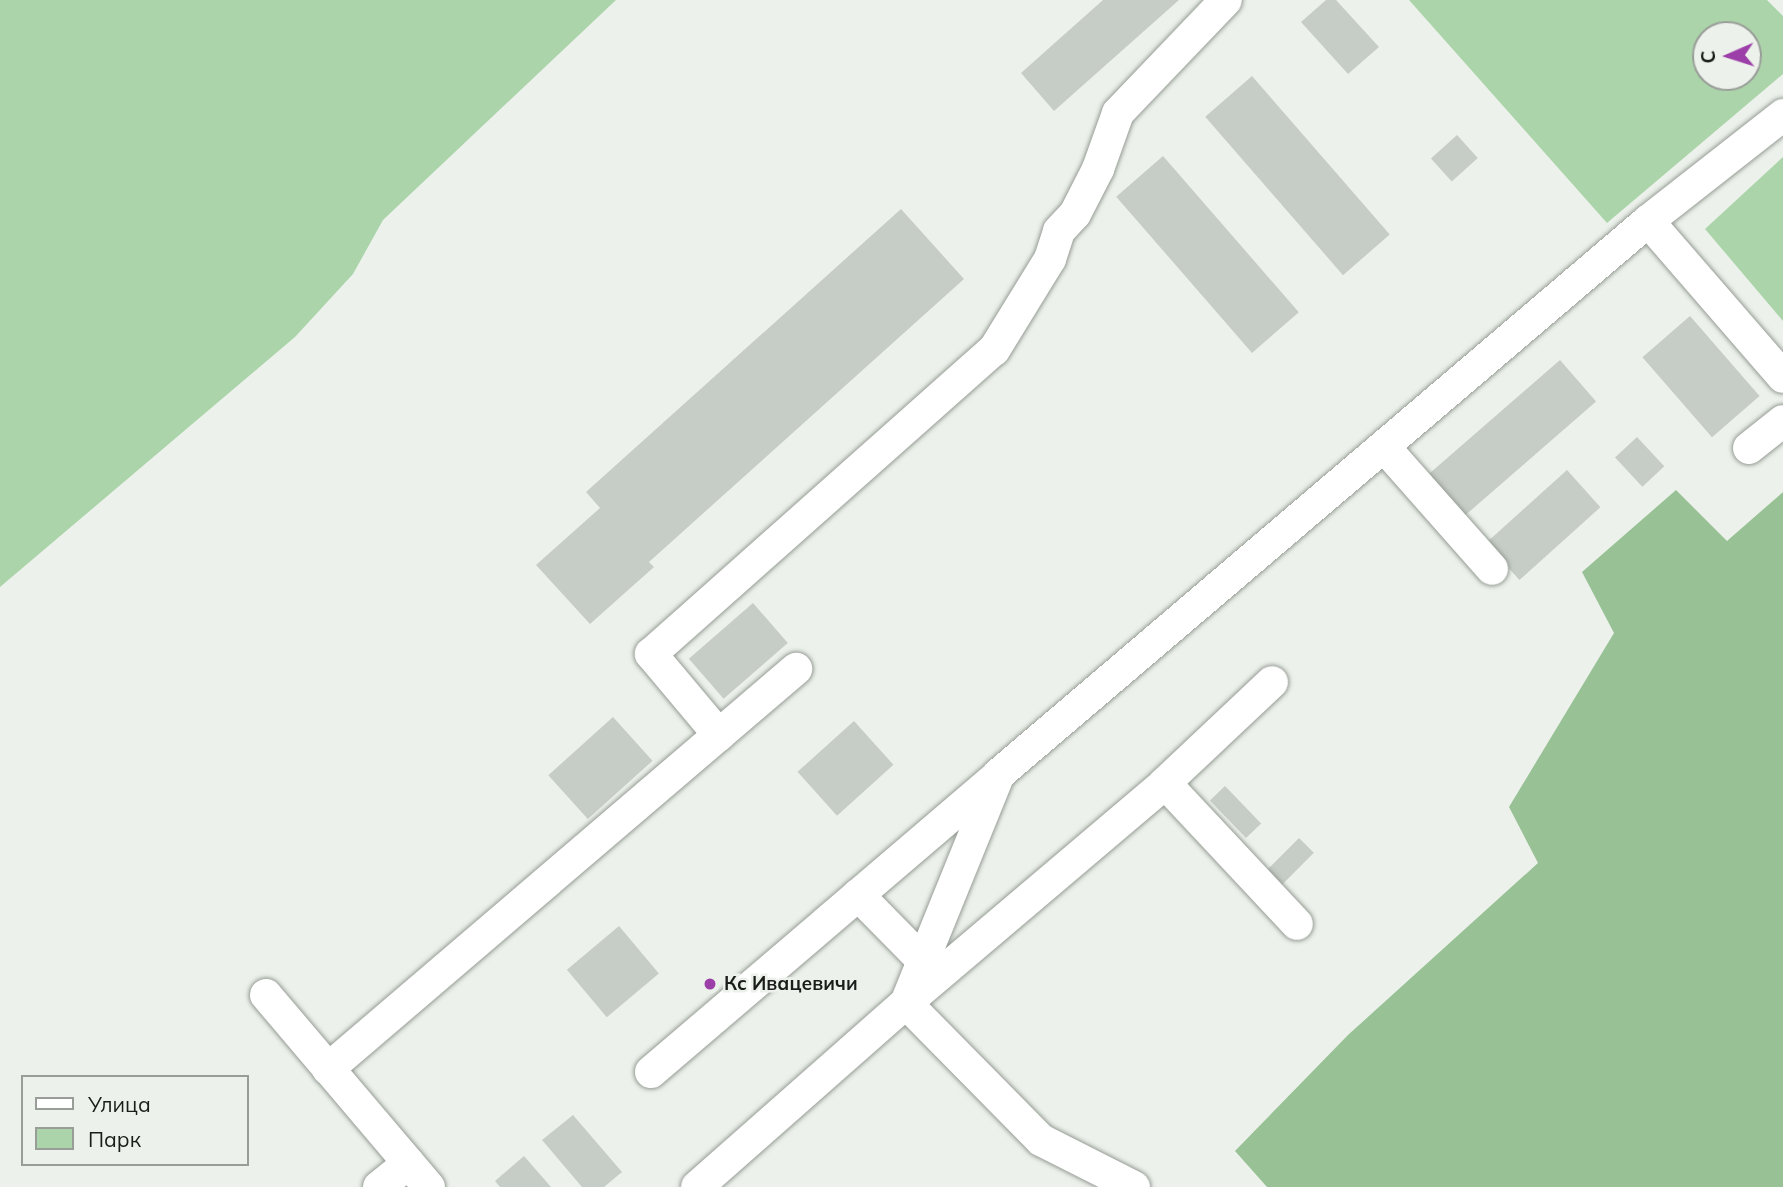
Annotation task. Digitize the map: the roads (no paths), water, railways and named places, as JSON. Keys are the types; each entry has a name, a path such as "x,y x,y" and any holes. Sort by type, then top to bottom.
{"lane":[{"path":"719,735 651,654 994,350 1050,259 1059,231 1075,214 1098,169 1118,113 1226,0"},
{"path":"651,1072 999,774 1386,449 1648,221 1783,115"},
{"path":"1648,221 1783,377"},
{"path":"1749,448 1783,421"},
{"path":"1386,449 1492,569"},
{"path":"328,1069 796,669"},
{"path":"696,1187 906,1003 1165,783 1272,682"},
{"path":"906,1003 999,774"},
{"path":"1165,783 1297,925"},
{"path":"858,895 923,961"},
{"path":"266,995 429,1187"},
{"path":"906,1003 1041,1140 1134,1187"},
{"path":"379,1187 409,1163"}],"place":[{"name":"Кс Ивацевичи","path":"710,984"}]}
